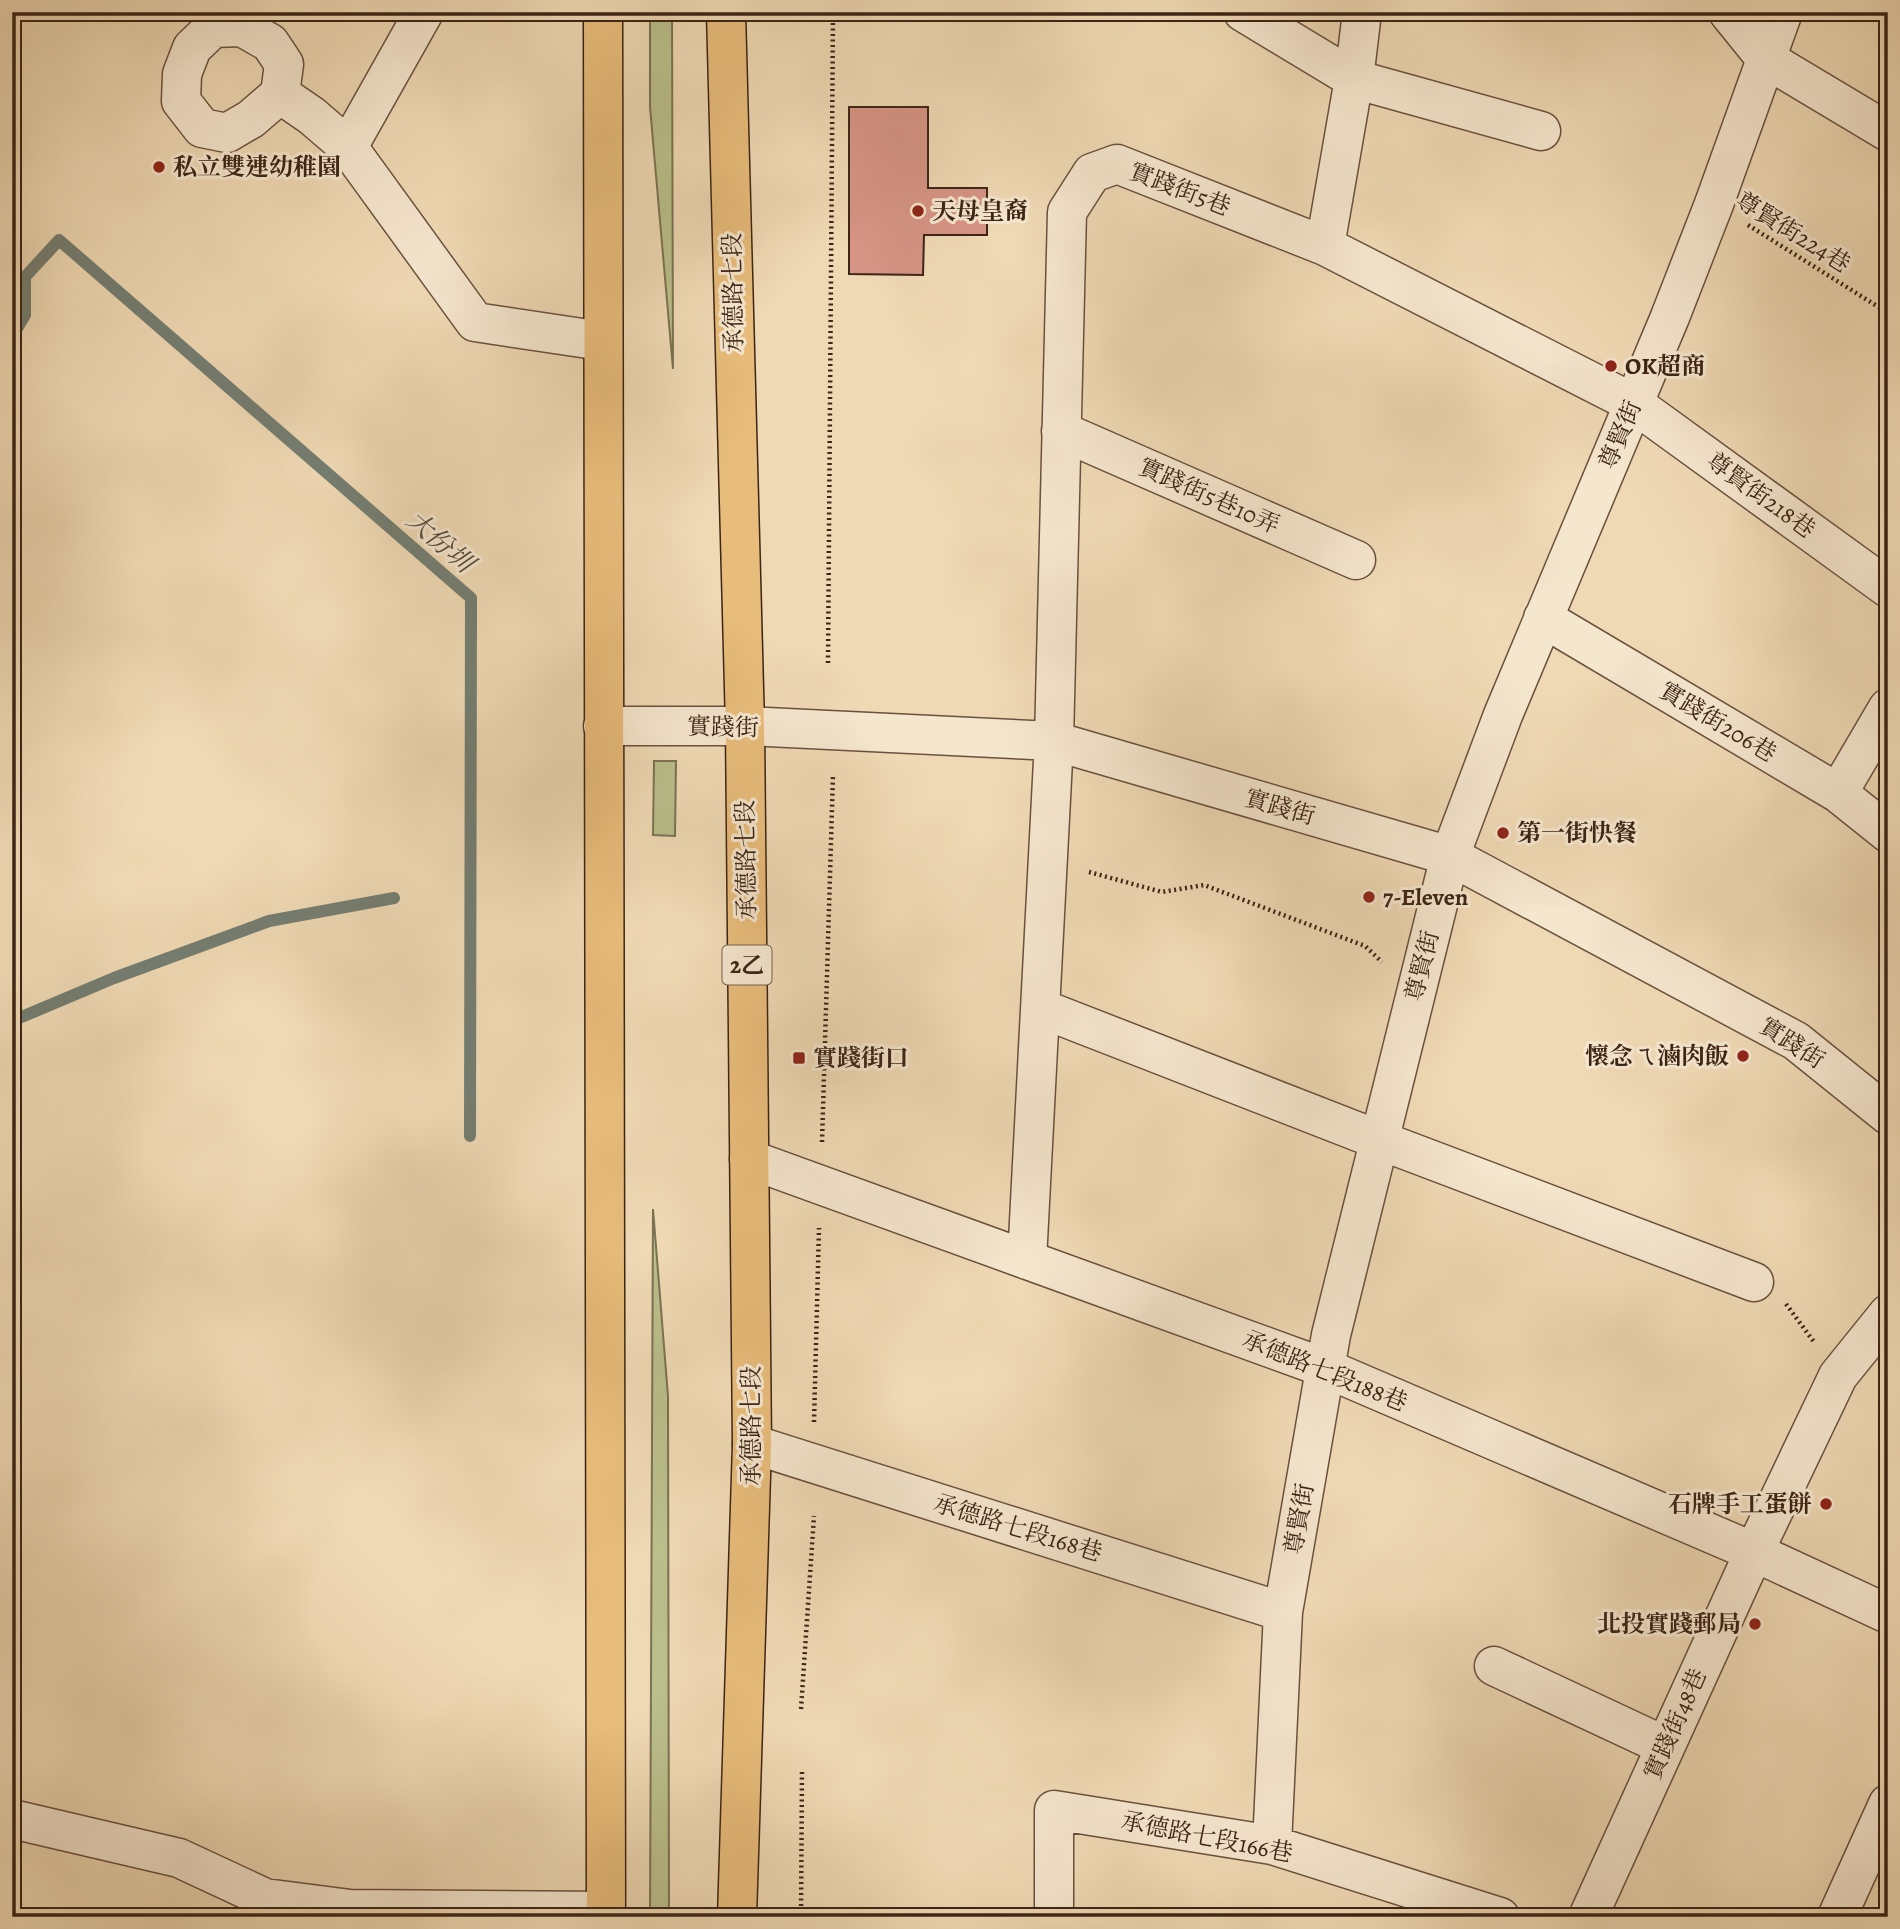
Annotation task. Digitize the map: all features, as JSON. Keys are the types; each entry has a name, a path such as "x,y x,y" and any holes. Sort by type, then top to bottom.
{"main road":[{"path":"603,12 606,1914"},
{"name":"承德路七段","path":"726,12 745,726 752,1444 737,1917"}],"street":[{"path":"348,147 424,12"},
{"path":"1243,12 1354,79 1541,131"},
{"path":"1325,246 1354,79 1362,12"},
{"path":"1728,12 1766,60 1888,132"},
{"name":"尊賢街","path":"1272,1845 1283,1612 1325,1368 1450,856 1503,715 1714,204 1783,12"},
{"path":"280,94 312,116 348,147 475,322 603,341"},
{"name":"實踐街5巷","path":"1027,1260 1054,741 1067,212 1092,173 1117,164 1325,246 1633,402"},
{"name":"尊賢街218巷","path":"1633,402 1888,588"},
{"name":"實踐街5巷10弄","path":"1061,431 1356,560"},
{"name":"實踐街206巷","path":"1543,618 1838,793 1888,833"},
{"path":"1838,793 1888,708"},
{"name":"實踐街","path":"603,726 745,726 1054,741 1450,856 1796,1041 1888,1115"},
{"path":"1040,1008 1754,1282"},
{"name":"承德路七段188巷","path":"749,1159 1325,1368 1754,1552 1888,1614"},
{"name":"實踐街48巷","path":"1588,1917 1754,1552 1838,1377 1888,1314"},
{"name":"承德路七段168巷","path":"752,1444 1283,1612"},
{"path":"1494,1666 1665,1746"},
{"path":"1837,1917 1888,1804"},
{"name":"承德路七段166巷","path":"1054,1917 1054,1810 1272,1845 1500,1917"},
{"path":"12,1819 179,1858 265,1898 350,1909 606,1914"}],"path":[{"path":"828,663 833,12"},
{"name":"尊賢街224巷","path":"1714,204 1888,313"},
{"path":"814,1433 833,775"},
{"path":"1047,862 1162,892 1205,885 1365,946 1415,992"},
{"path":"1754,1282 1790,1306 1838,1377"},
{"path":"801,1709 814,1516"},
{"path":"801,1917 802,1769"}],"green space":[{"path":"650,12 672,12 673,369 650,107"},
{"path":"654,761 676,761 675,836 653,835"},
{"path":"653,1209 668,1396 669,1917 650,1917"}],"building":[{"name":"天母皇裔","path":"849,107 928,107 928,188 987,188 987,235 924,235 923,275 849,274"}],"waterway":[{"name":"大份圳","path":"12,337 25,315 25,277 59,240 471,598 470,1136"},
{"path":"12,1021 114,978 269,921 394,898"}],"place":[{"name":"私立雙連幼稚園","path":"159,167"},
{"name":"天母皇裔","path":"918,211"},
{"name":"OK超商","path":"1611,366"},
{"name":"第一街快餐","path":"1503,833"},
{"name":"7-Eleven","path":"1369,897"},
{"name":"懷念ㄟ滷肉飯","path":"1743,1056"},
{"name":"實踐街口","path":"799,1058"},
{"name":"石牌手工蛋餅","path":"1826,1504"},
{"name":"北投實踐郵局","path":"1755,1624"}]}
